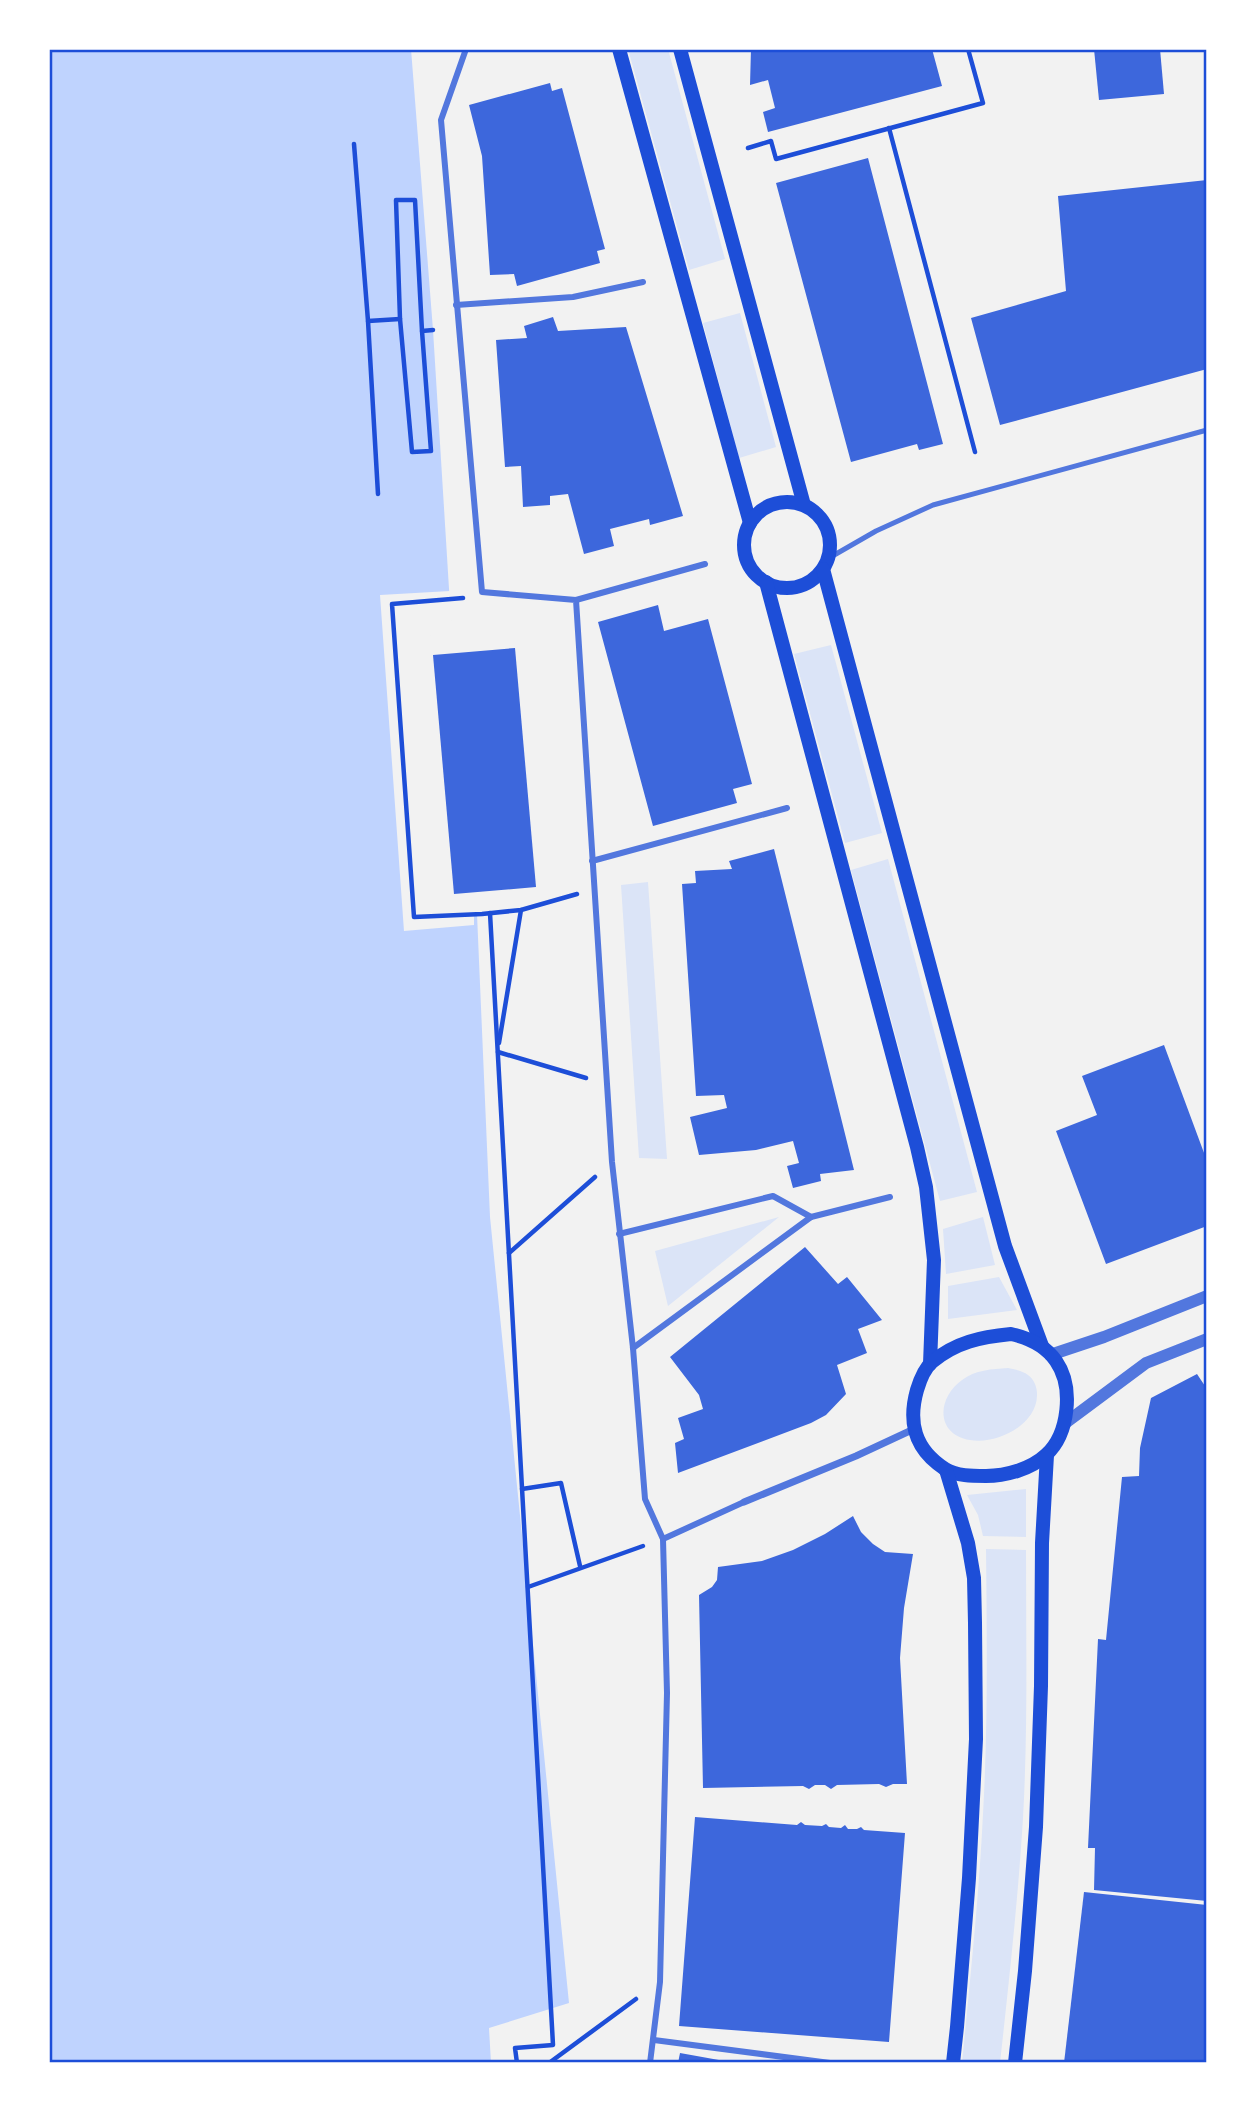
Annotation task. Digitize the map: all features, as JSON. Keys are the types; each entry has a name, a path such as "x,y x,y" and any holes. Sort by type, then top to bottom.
{"main road":[{"path":"619,49 750,523"},
{"path":"680,49 804,505"},
{"path":"780,502 804,505 816,513 829,533 831,546 826,563 816,577 798,587 786,588 766,582 757,576 746,556 744,545 750,523 768,506 780,502"},
{"path":"826,563 1005,1247 1046,1351"},
{"path":"766,582 926,1187 933,1259 930,1364"},
{"path":"1012,1334 1028,1338 1056,1361 1063,1375 1067,1408 1056,1443 1047,1455 1018,1471 993,1476 966,1476 946,1470 926,1452 914,1429 912,1415 915,1400 920,1381 930,1364 954,1347 972,1339 1012,1334"},
{"path":"1015,2063 1036,1827 1042,1543 1047,1455"},
{"path":"946,1470 968,1543 974,1578 975,1623 975,1739 969,1878 953,2063"}],"street":[{"path":"466,49 441,120 482,592 576,600 705,564"},
{"path":"456,305 573,296 643,282"},
{"path":"576,600 612,1162 633,1348 645,1499 663,1539 667,1693 660,1982 650,2063"},
{"path":"592,861 788,808"},
{"path":"619,1234 773,1196 811,1217"},
{"path":"633,1348 811,1217 890,1197"},
{"path":"1046,1351 1104,1338 1207,1296"},
{"path":"1064,1424 1146,1363 1207,1339"},
{"path":"663,1539 914,1429"},
{"path":"654,2040 830,2063"}],"lane":[{"path":"826,563 876,531 933,505 1207,430"}],"path":[{"path":"748,148 771,141 776,159 983,103 968,49"},
{"path":"889,128 975,452"},
{"path":"354,144 378,494"},
{"path":"396,200 415,200 422,331 431,451 412,452 400,319 396,200"},
{"path":"368,321 400,319"},
{"path":"422,331 433,330"},
{"path":"460,598 392,604 414,917 522,910 594,889"},
{"path":"498,1052 522,910"},
{"path":"490,914 553,2045 515,2048 517,2063"},
{"path":"498,1052 607,1084"},
{"path":"509,1253 612,1162"},
{"path":"522,1489 561,1483 580,1567"},
{"path":"528,1587 663,1539"},
{"path":"550,2063 660,1982"}],"shaded area":[{"path":"628,49 668,49 725,259 689,270"},
{"path":"740,313 776,447 739,458 703,323"},
{"path":"831,645 882,833 845,843 794,654"},
{"path":"888,859 977,1192 940,1201 851,870"},
{"path":"648,882 667,1159 639,1158 621,885"},
{"path":"779,1217 668,1306 655,1251"},
{"path":"983,1217 995,1265 946,1274 943,1229"},
{"path":"999,1277 1017,1310 948,1319 948,1286"},
{"path":"1008,1368 1026,1374 1036,1386 1037,1394 1031,1415 1014,1430 992,1439 970,1440 950,1431 945,1423 944,1405 954,1388 972,1374"},
{"path":"1026,1489 1026,1537 983,1536 978,1515 967,1495"},
{"path":"986,1549 1026,1550 1025,1785 1016,1910 1000,2063 962,2063 977,1907 985,1781"}],"water":[{"path":"49,49 411,49 433,330 451,621 427,630 450,916 477,914 490,1217 569,2003 489,2028 491,2063 49,2063"}],"pier":[{"path":"450,591 452,624 430,632 453,912 474,911 474,925 404,931 380,595"}],"building":[{"path":"751,49 932,49 942,86 768,132 763,112 775,108 768,80 750,85"},
{"path":"1094,49 1160,49 1164,94 1099,100"},
{"path":"550,83 552,91 562,88 605,249 597,251 600,263 517,286 514,274 490,275 482,156 469,105"},
{"path":"868,158 943,444 919,450 917,444 851,462 776,183"},
{"path":"1207,180 1207,266 1204,266 1207,279 1207,369 1000,425 971,318 1066,291 1058,196"},
{"path":"553,317 558,331 626,327 683,516 650,525 649,519 610,529 614,546 584,554 568,494 550,496 550,505 523,507 521,466 505,467 496,340 527,338 524,326"},
{"path":"658,605 664,631 708,619 752,784 733,789 737,803 653,826 598,622"},
{"path":"515,648 536,887 454,894 433,655"},
{"path":"774,849 854,1170 820,1174 821,1181 793,1188 787,1166 799,1163 793,1141 756,1150 699,1155 690,1117 727,1108 724,1095 696,1096 682,884 696,883 695,871 732,869 729,861"},
{"path":"1164,1045 1207,1161 1207,1226 1106,1264 1056,1131 1097,1115 1082,1076"},
{"path":"805,1247 838,1284 847,1277 882,1320 858,1329 867,1353 837,1365 846,1394 826,1415 811,1423 678,1473 675,1443 684,1439 678,1418 703,1409 699,1395 670,1357"},
{"path":"1197,1374 1207,1389 1207,1901 1094,1890 1095,1848 1088,1848 1098,1639 1106,1640 1122,1477 1139,1476 1140,1448 1151,1398"},
{"path":"853,1516 861,1532 885,1552 913,1554 904,1608 900,1658 907,1784 886,1787 879,1784 837,1785 831,1789 825,1785 815,1785 809,1789 803,1786 703,1788 699,1595 712,1587 717,1580 718,1567 762,1561 793,1550"},
{"path":"695,1817 797,1825 801,1822 805,1825 826,1824 829,1827 841,1828 845,1825 848,1829 861,1827 864,1830 905,1833 889,2042 679,2026"},
{"path":"1084,1892 1207,1905 1207,2063 1064,2063"},
{"path":"680,2053 730,2062 730,2063 678,2063"}]}
